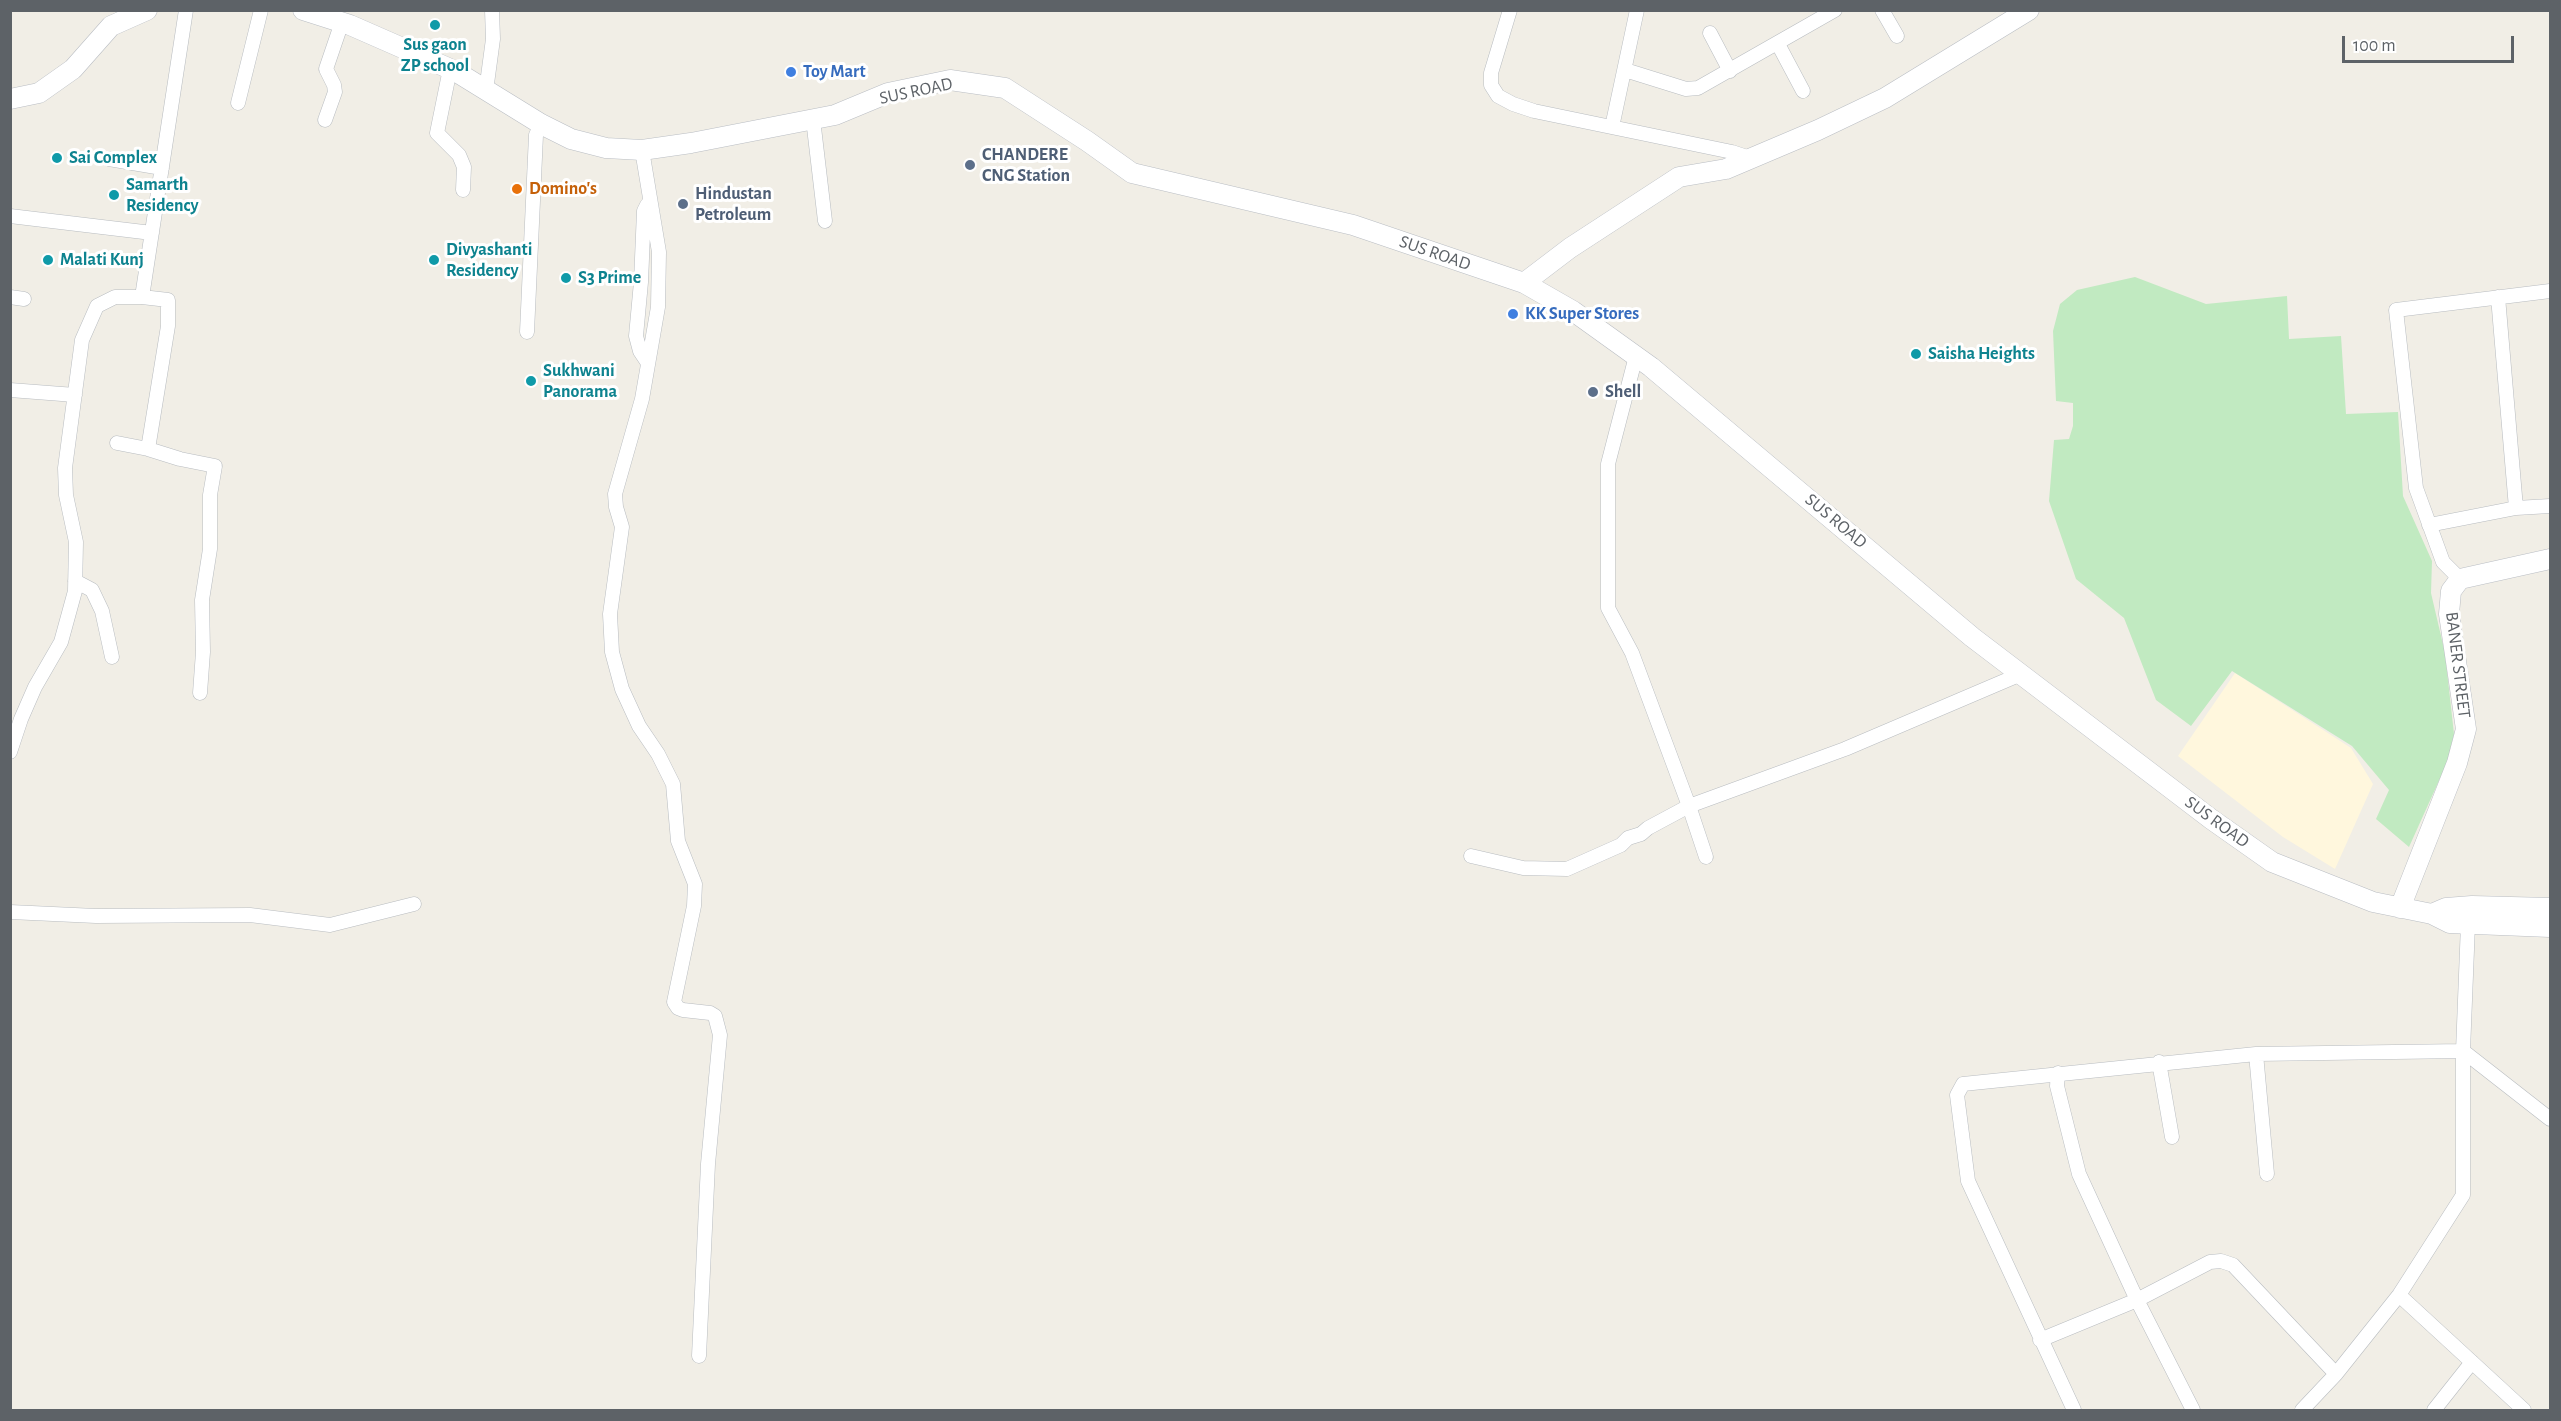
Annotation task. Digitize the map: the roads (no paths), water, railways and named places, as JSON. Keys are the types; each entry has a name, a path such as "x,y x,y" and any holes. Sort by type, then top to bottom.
{"main road":[{"path":"10,99 39,93 73,69 111,26 147,10"},
{"name":"SUS ROAD","path":"303,10 332,17 450,69 541,124 571,139 606,148 642,150 691,143 835,115 888,93 950,80 1005,88 1132,173 1353,225 1524,284 1573,311 1636,356 1859,540 1972,637 2211,819 2272,862 2373,902 2432,914 2450,923 2550,927"},
{"path":"1524,284 1570,248 1679,177 1726,169 1753,159 1885,98 2022,13"},
{"path":"2460,579 2550,559"},
{"name":"BANER STREET","path":"2400,908 2457,763 2466,729 2449,615 2451,591 2460,579"},
{"name":"SUS ROAD","path":"2432,914 2446,908 2472,906 2550,908"}],"street":[{"path":"142,297 186,10"},
{"path":"238,103 261,10"},
{"path":"486,91 492,39 492,10"},
{"path":"1510,10 1491,74 1491,85 1498,96 1534,111 1732,152 1753,159"},
{"path":"1612,127 1637,10"},
{"path":"1882,10 1898,36"},
{"path":"1625,70 1692,89 1778,44 1828,12"},
{"path":"325,120 335,92 326,69 332,17"},
{"path":"1710,33 1730,71"},
{"path":"1778,44 1803,92"},
{"path":"450,69 437,133 459,155 464,167 463,190"},
{"path":"813,119 825,221"},
{"path":"527,332 536,135 541,124"},
{"path":"642,150 659,252 658,307 642,399 615,494 615,507 622,527 610,614 612,652 622,689 639,726 658,754 673,784 678,841 695,884 693,906 674,1002 678,1008 683,1010 710,1013 714,1016 720,1035 708,1164 699,1356"},
{"path":"109,159 162,168"},
{"path":"10,216 152,233"},
{"path":"2460,579 2443,562 2416,488 2396,310 2550,291"},
{"path":"10,752 16,718 61,642 75,591 76,542 66,495 65,468 82,340 97,306 115,297 168,300 167,335 148,449"},
{"path":"2498,297 2516,508"},
{"path":"1636,356 1608,464 1608,608 1632,652 1706,857"},
{"path":"10,390 75,395"},
{"path":"117,443 215,466 210,495 210,549 202,600 201,693"},
{"path":"2429,525 2516,508 2550,506"},
{"path":"75,581 92,590 102,610 112,657"},
{"path":"1471,856 1523,868 1567,869 1621,845 1628,838 1641,834 1689,806 1845,749 2021,674"},
{"path":"10,912 96,916 250,915 330,925 414,904"},
{"path":"2302,1410 2336,1374 2399,1295 2463,1195 2463,1051 2468,924"},
{"path":"2074,1410 1968,1180 1957,1095 1960,1088 1968,1083 2256,1053 2463,1051 2550,1119"},
{"path":"2256,1053 2267,1174"},
{"path":"2159,1062 2172,1137"},
{"path":"2058,1073 2057,1086 2079,1174 2137,1300 2193,1410"},
{"path":"2040,1340 2137,1300 2210,1262 2228,1262 2336,1374"},
{"path":"2399,1295 2524,1410"},
{"path":"2434,1410 2472,1362"}],"place":[{"name":"Sus gaon ZP school","path":"435,25"},
{"name":"Toy Mart","path":"791,72"},
{"name":"Sai Complex","path":"57,158"},
{"name":"CHANDERE CNG Station","path":"970,165"},
{"name":"Domino's","path":"517,189"},
{"name":"Samarth Residency","path":"114,195"},
{"name":"Hindustan Petroleum","path":"683,204"},
{"name":"Malati Kunj","path":"48,260"},
{"name":"Divyashanti Residency","path":"434,260"},
{"name":"S3 Prime","path":"566,278"},
{"name":"KK Super Stores","path":"1513,314"},
{"name":"Saisha Heights","path":"1916,354"},
{"name":"Sukhwani Panorama","path":"531,381"},
{"name":"Shell","path":"1593,392"}]}
